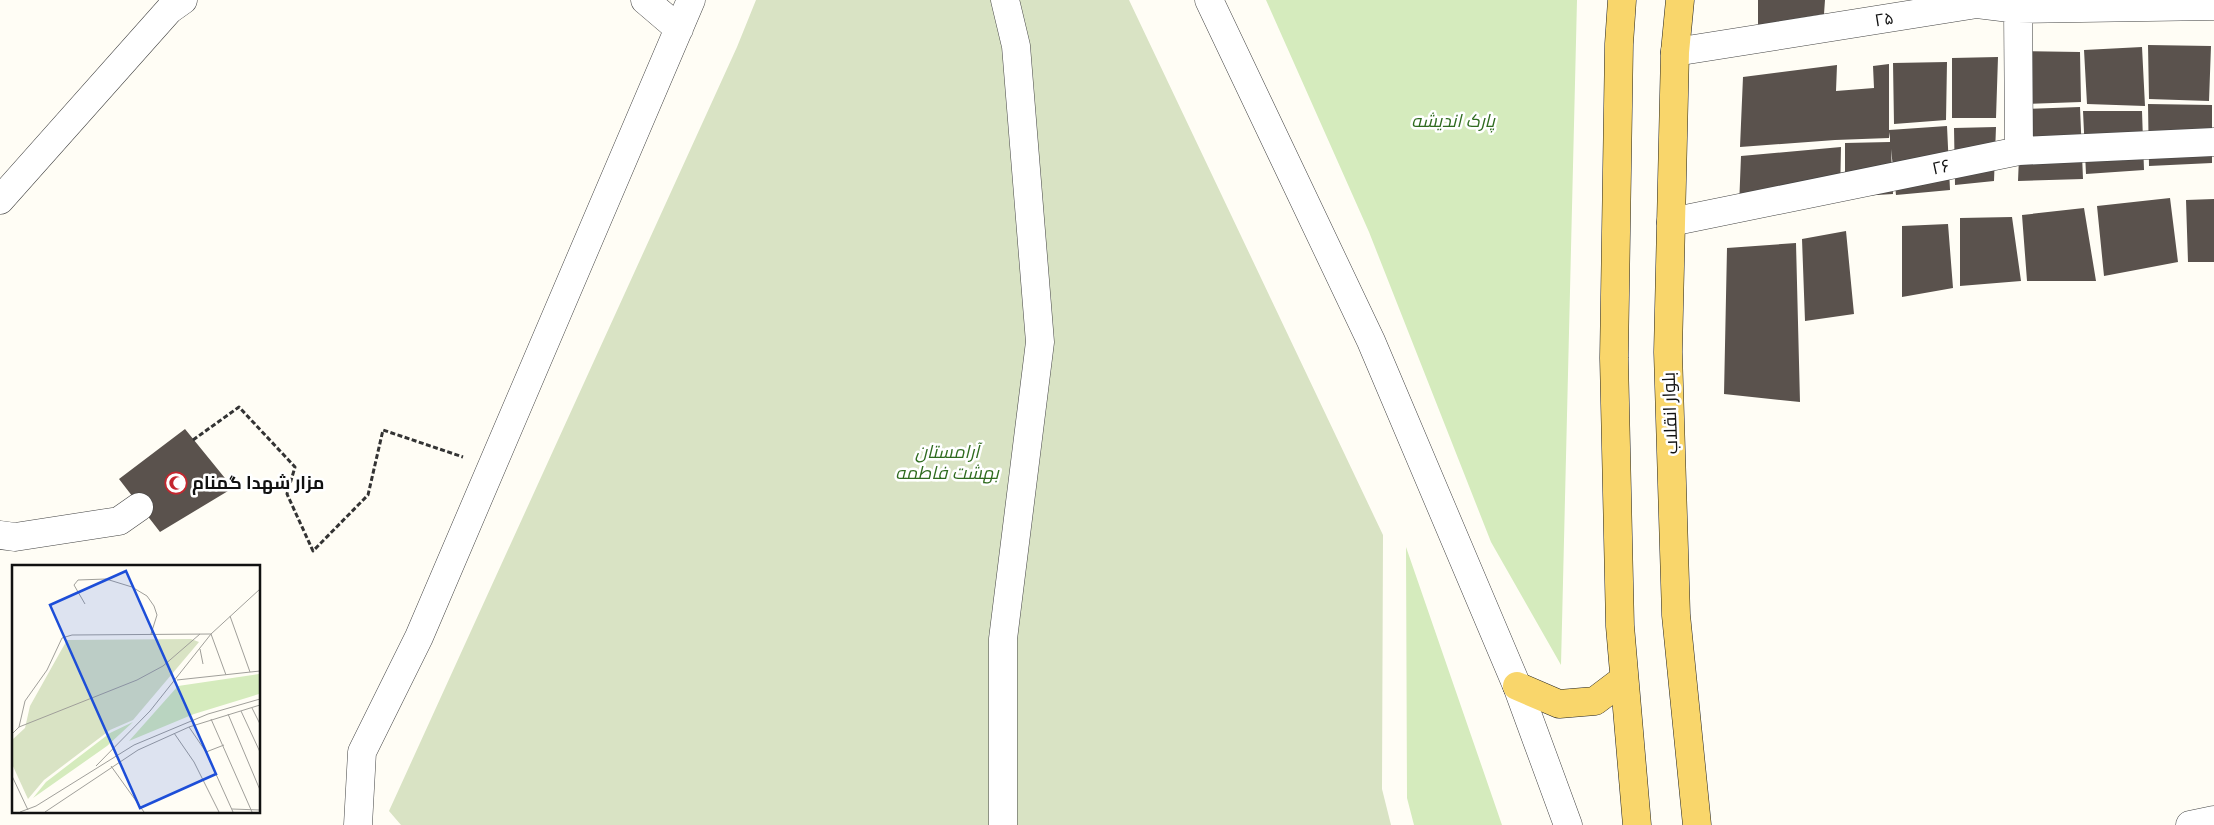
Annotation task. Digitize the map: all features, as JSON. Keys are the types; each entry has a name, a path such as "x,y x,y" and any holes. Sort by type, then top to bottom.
{"main road":[{"path":"1622,0 1619,54 1614,358 1620,626 1637,825"},
{"name":"بلوار انقلاب","path":"1680,0 1675,52 1668,352 1676,615 1697,825"},
{"path":"1516,686 1558,704 1595,701 1624,680"}],"street":[{"path":"0,200 169,10 183,0"},
{"path":"645,0 679,29"},
{"path":"358,825 362,752 419,637 691,0"},
{"path":"1004,825 1003,639 1040,342 1016,46 1005,0"},
{"path":"1210,0 1371,341 1516,686 1568,825"},
{"name":"۲۵","path":"1675,52 1977,2 2018,8 2214,6"},
{"path":"2018,8 2019,151"},
{"name":"۲۶","path":"1671,222 2019,151 2214,142"},
{"path":"0,535 15,537 119,521 139,507"},
{"path":"2190,825 2214,820"}],"path":[{"path":"193,440 239,407 295,467 287,494 313,551 368,495 383,430 492,467"}],"green space":[{"name":"آرامستان بهشت فاطمه","path":"756,0 1129,0 1383,535 1382,789 1391,825 401,825 389,811 737,47"},
{"name":"پارک اندیشه","path":"1266,0 1577,0 1561,665 1491,542 1369,232"},
{"path":"1406,547 1502,825 1414,825 1407,798"}],"building":[{"path":"1758,0 1825,0 1824,14 1758,25"},
{"path":"2148,45 2211,46 2209,101 2149,99"},
{"path":"2142,47 2145,106 2087,104 2084,50"},
{"path":"2025,51 2080,52 2081,102 2022,104"},
{"path":"1998,57 1996,118 1952,118 1952,58"},
{"path":"1947,62 1946,120 1894,124 1893,63"},
{"path":"1889,64 1889,130 1947,126 1950,190 1896,195 1891,149 1893,194 1845,197 1845,143 1890,142 1890,132 1889,138 1740,147 1743,77 1837,65 1836,91 1874,88 1873,66"},
{"path":"2148,104 2212,105 2212,163 2149,166"},
{"path":"2080,107 2083,179 2018,181 2021,109"},
{"path":"2083,111 2142,111 2144,170 2086,174"},
{"path":"1996,127 1994,181 1955,185 1954,128"},
{"path":"1841,147 1840,197 1739,206 1741,156"},
{"path":"2170,198 2178,262 2104,276 2097,206"},
{"path":"2214,199 2214,262 2188,262 2186,200"},
{"path":"2084,208 2096,281 2027,281 2022,215"},
{"path":"2012,217 2021,281 1960,286 1960,218"},
{"path":"1948,224 1953,288 1902,297 1902,226"},
{"path":"1846,231 1854,314 1805,321 1802,239"},
{"path":"1796,243 1800,402 1724,394 1727,248"},
{"name":"مزار شهدا گمنام","path":"185,429 233,488 160,532 119,479"}],"place":[{"name":"مزار شهدا گمنام","path":"176,483"}]}
